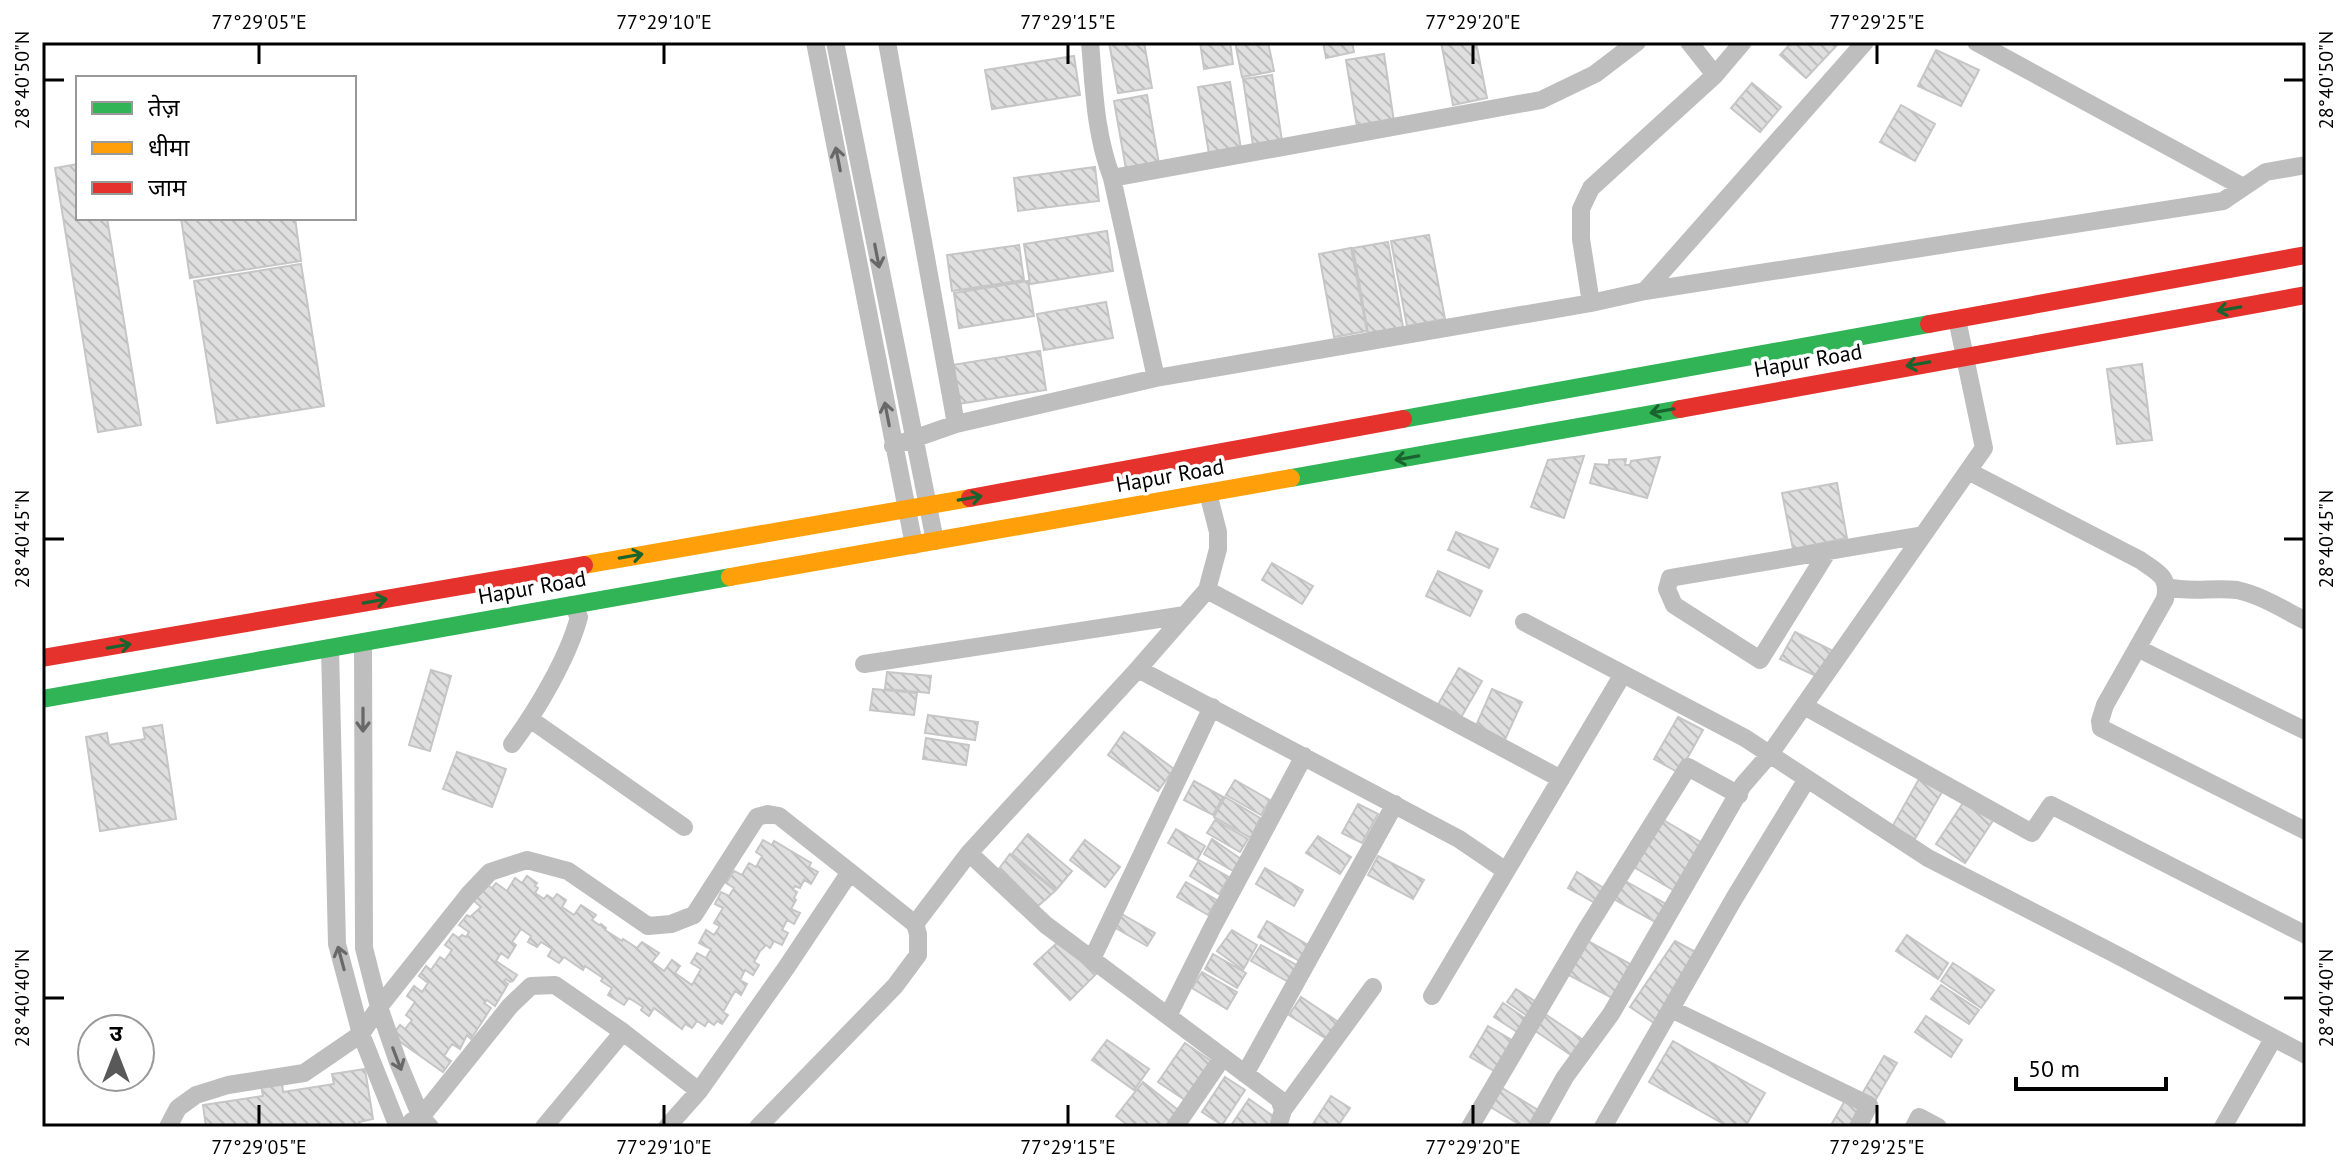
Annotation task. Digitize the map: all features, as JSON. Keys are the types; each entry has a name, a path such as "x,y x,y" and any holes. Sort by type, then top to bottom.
{"main road":[{"name":"Hapur Road","path":"42,658 906,510 2306,255"},
{"name":"Hapur Road","path":"42,699 2306,295"}],"street":[{"path":"815,42 914,545"},
{"path":"835,42 935,541"},
{"path":"887,42 956,424"},
{"path":"1090,42 1096,113 1104,155 1112,178 1156,378"},
{"path":"1112,178 1541,100 1595,74 1637,42"},
{"path":"1689,42 1715,75"},
{"path":"1591,303 1581,239 1581,209 1591,188 1715,75 1743,42"},
{"path":"1645,291 1865,42"},
{"path":"1976,42 2243,187"},
{"path":"893,446 956,424 1156,378 1645,291 2223,201 2266,172 2306,165"},
{"path":"1537,1127 1565,1077 1611,1014 1743,785 1770,754 1984,448 1957,319"},
{"path":"1968,471 2140,560 2165,580 2165,599 2105,705 2101,728 2306,831"},
{"path":"915,924 969,853 1207,590 1218,549 1218,532 1208,493"},
{"path":"1828,551 1760,660 1674,605 1667,589 1670,578 1828,551 1923,535"},
{"path":"2167,587 2182,591 2236,590 2256,596 2306,621"},
{"path":"1207,590 1561,779"},
{"path":"512,744 530,719 575,633 579,617 572,605"},
{"path":"864,664 1185,615"},
{"path":"1524,622 1745,738 1928,858 2306,1055"},
{"path":"363,642 364,948 379,1007 398,1062 426,1122"},
{"path":"330,648 337,944 361,1034 398,1127 426,1122 510,1006 531,986 555,985 623,1032 699,1091"},
{"path":"2137,648 2306,731"},
{"path":"1138,669 1459,839 1506,871"},
{"path":"1432,996 1623,674"},
{"path":"1804,706 2032,833 2051,805 2306,935"},
{"path":"1092,959 1212,707"},
{"path":"530,719 684,827"},
{"path":"1168,1016 1304,756"},
{"path":"1470,1127 1586,930 1688,767 1739,795"},
{"path":"1603,1127 1735,897 1807,779"},
{"path":"333,791 363,790"},
{"path":"1245,1074 1395,804"},
{"path":"168,1127 178,1108 196,1095 228,1085 304,1073 361,1034 379,1007 490,872 527,860 568,871 648,926 671,924 694,915 757,817 768,814 779,816 915,924 918,955 895,986 758,1127"},
{"path":"969,853 1046,925 1279,1099 1280,1119"},
{"path":"667,1127 699,1091 850,872"},
{"path":"1280,1119 1373,987"},
{"path":"1671,1009 1869,1105 1858,1127"},
{"path":"544,1127 623,1032"},
{"path":"2223,1127 2273,1039"},
{"path":"1175,1127 1223,1057"},
{"path":"1914,1127 1919,1117 1938,1127"}],"building":[{"path":"1109,42 1144,42 1152,88 1118,93"},
{"path":"1200,42 1230,42 1233,64 1204,69"},
{"path":"1235,42 1268,42 1274,71 1242,77"},
{"path":"1323,42 1352,42 1354,52 1326,58"},
{"path":"1441,42 1476,42 1487,98 1453,105"},
{"path":"1792,42 1840,42 1806,78 1780,55"},
{"path":"1936,50 1979,70 1961,106 1918,86"},
{"path":"1384,54 1394,122 1357,127 1346,60"},
{"path":"1074,56 1080,95 992,109 985,70"},
{"path":"1272,75 1282,141 1253,145 1243,79"},
{"path":"1230,82 1241,149 1209,154 1198,87"},
{"path":"1752,83 1781,107 1760,132 1731,108"},
{"path":"1147,95 1159,164 1126,169 1114,101"},
{"path":"1901,105 1935,124 1915,161 1880,142"},
{"path":"76,164 76,220 107,220 141,425 98,432 55,168"},
{"path":"1095,167 1099,201 1018,211 1014,178"},
{"path":"181,220 295,220 301,261 190,278"},
{"path":"1107,231 1113,271 1030,284 1024,244"},
{"path":"1429,235 1445,319 1407,326 1391,241"},
{"path":"1388,242 1403,327 1368,333 1353,248"},
{"path":"1019,245 1024,280 952,291 947,255"},
{"path":"1351,248 1367,331 1334,337 1319,254"},
{"path":"301,264 324,406 217,423 194,281"},
{"path":"1028,281 1034,316 959,328 954,293"},
{"path":"1106,302 1113,338 1044,350 1037,314"},
{"path":"1040,351 1046,390 958,404 952,365"},
{"path":"2142,364 2152,440 2117,444 2107,369"},
{"path":"1584,456 1564,518 1531,507 1548,460"},
{"path":"1660,457 1647,498 1590,483 1595,464 1609,465 1609,460 1626,459 1625,465 1630,465 1631,461"},
{"path":"1837,483 1847,538 1793,549 1782,493"},
{"path":"1456,532 1498,549 1489,568 1448,550"},
{"path":"1272,563 1313,586 1302,604 1262,580"},
{"path":"1438,571 1482,591 1470,616 1426,596"},
{"path":"1795,632 1833,651 1816,676 1780,659"},
{"path":"1459,668 1482,681 1459,721 1436,708"},
{"path":"431,670 451,676 430,751 409,745"},
{"path":"887,672 931,676 929,693 885,689"},
{"path":"873,689 917,693 914,715 870,710"},
{"path":"1492,689 1522,702 1504,742 1475,728"},
{"path":"928,715 978,722 975,740 925,733"},
{"path":"1678,717 1703,730 1679,773 1654,759"},
{"path":"162,725 176,819 100,831 86,737 107,733 109,745 145,739 143,728"},
{"path":"1124,732 1174,769 1158,791 1108,755"},
{"path":"926,738 969,745 966,765 923,759"},
{"path":"457,752 506,769 492,807 443,789"},
{"path":"1919,779 1942,792 1915,839 1892,827"},
{"path":"1235,780 1270,800 1261,815 1226,795"},
{"path":"1194,781 1223,797 1213,815 1184,800"},
{"path":"1225,797 1260,818 1251,838 1214,817"},
{"path":"1967,797 1996,816 1965,863 1936,844"},
{"path":"1358,804 1378,814 1362,843 1342,833"},
{"path":"1660,818 1706,845 1678,893 1632,866"},
{"path":"1215,820 1248,839 1240,852 1207,833"},
{"path":"1176,829 1205,846 1197,860 1168,843"},
{"path":"1028,834 1072,871 1056,890 1012,854"},
{"path":"1318,836 1351,857 1340,874 1306,853"},
{"path":"1212,839 1241,859 1233,871 1204,854"},
{"path":"763,840 772,845 774,841 811,863 809,867 818,872 811,884 804,880 800,888 795,886 796,900 791,909 800,913 794,924 787,920 782,930 788,933 782,945 774,941 770,948 766,945 754,962 759,965 753,975 745,970 740,980 747,984 741,995 735,991 723,1012 728,1015 722,1024 717,1021 714,1025 708,1021 705,1026 697,1021 692,1028 685,1024 682,1029 654,1008 649,1016 641,1010 643,1007 629,998 624,1005 608,995 612,988 601,981 603,978 585,966 583,970 564,957 559,963 548,956 552,949 541,942 537,947 528,942 531,936 521,929 512,942 516,945 508,958 501,953 496,961 517,975 513,981 504,981 508,984 495,1006 487,1000 484,1003 491,1008 471,1039 467,1035 460,1049 452,1044 444,1056 451,1061 443,1072 392,1036 400,1025 405,1029 412,1020 406,1015 415,1002 407,996 414,986 422,992 428,983 419,976 426,966 431,970 440,957 445,960 452,950 445,945 453,934 459,938 462,935 466,937 469,932 459,925 467,915 470,917 481,907 474,901 486,884 492,888 496,883 507,891 515,878 522,883 527,876 537,883 535,893 544,899 547,895 553,899 557,894 566,900 562,907 574,915 581,905 596,915 592,920 622,941 637,948 642,942 659,953 652,962 664,971 672,960 680,966 675,973 692,985 701,969 691,963 697,953 706,958 711,949 699,943 706,930 714,935 720,926 714,923 723,908 715,904 721,892 729,896 734,888 726,883 734,871 742,875 749,863 756,867 762,856 756,852"},
{"path":"1085,840 1120,867 1105,887 1070,860"},
{"path":"1010,854 1055,891 1037,907 995,874"},
{"path":"1378,856 1424,880 1413,899 1368,875"},
{"path":"1199,860 1229,877 1219,894 1190,876"},
{"path":"1265,868 1303,890 1294,906 1256,884"},
{"path":"1577,872 1604,888 1595,903 1568,888"},
{"path":"1620,878 1668,905 1657,923 1610,897"},
{"path":"1186,882 1217,900 1208,915 1177,897"},
{"path":"1120,913 1155,933 1147,946 1112,926"},
{"path":"1267,921 1310,946 1301,962 1258,937"},
{"path":"1232,930 1257,945 1243,970 1217,951"},
{"path":"1907,935 1948,963 1938,979 1896,951"},
{"path":"1584,939 1630,964 1612,998 1565,973"},
{"path":"1059,941 1098,972 1070,1000 1034,964"},
{"path":"1675,941 1699,954 1657,1025 1630,1007"},
{"path":"1261,945 1302,968 1292,984 1251,961"},
{"path":"1213,954 1246,973 1237,988 1205,969"},
{"path":"1953,963 1994,990 1981,1008 1941,981"},
{"path":"1202,972 1237,992 1227,1009 1192,988"},
{"path":"1941,985 1979,1010 1969,1024 1931,999"},
{"path":"1516,989 1538,1003 1529,1017 1507,1002"},
{"path":"1301,997 1343,1025 1331,1042 1289,1015"},
{"path":"1503,1003 1526,1019 1517,1032 1494,1017"},
{"path":"1545,1014 1582,1039 1571,1055 1534,1030"},
{"path":"1926,1016 1962,1040 1951,1057 1915,1032"},
{"path":"1488,1026 1512,1040 1494,1071 1470,1057"},
{"path":"1107,1040 1149,1069 1134,1090 1092,1060"},
{"path":"1673,1041 1765,1093 1745,1127 1729,1127 1649,1082"},
{"path":"1185,1043 1214,1063 1188,1102 1158,1082"},
{"path":"1884,1056 1897,1063 1875,1101 1862,1094"},
{"path":"365,1069 373,1119 359,1122 360,1127 206,1127 203,1105 263,1096 261,1085 282,1082 283,1092 334,1084 332,1074"},
{"path":"1225,1077 1245,1090 1222,1125 1202,1112"},
{"path":"1143,1082 1178,1110 1165,1127 1130,1127 1116,1116"},
{"path":"1499,1086 1543,1113 1534,1127 1524,1127 1487,1105"},
{"path":"1331,1096 1350,1108 1337,1127 1311,1127"},
{"path":"1847,1097 1864,1107 1852,1127 1830,1127"},
{"path":"1249,1099 1276,1118 1270,1127 1230,1127"}],"traffic: fast":[{"path":"1403,419 1929,324"},
{"path":"1291,478 1680,409"},
{"path":"42,699 730,577"}],"traffic: slow":[{"path":"730,577 1291,478"},
{"path":"584,565 970,498"}],"traffic: jam":[{"path":"1929,324 2306,255"},
{"path":"1680,409 2306,295"},
{"path":"970,498 1403,419"},
{"path":"42,658 584,565"}]}
